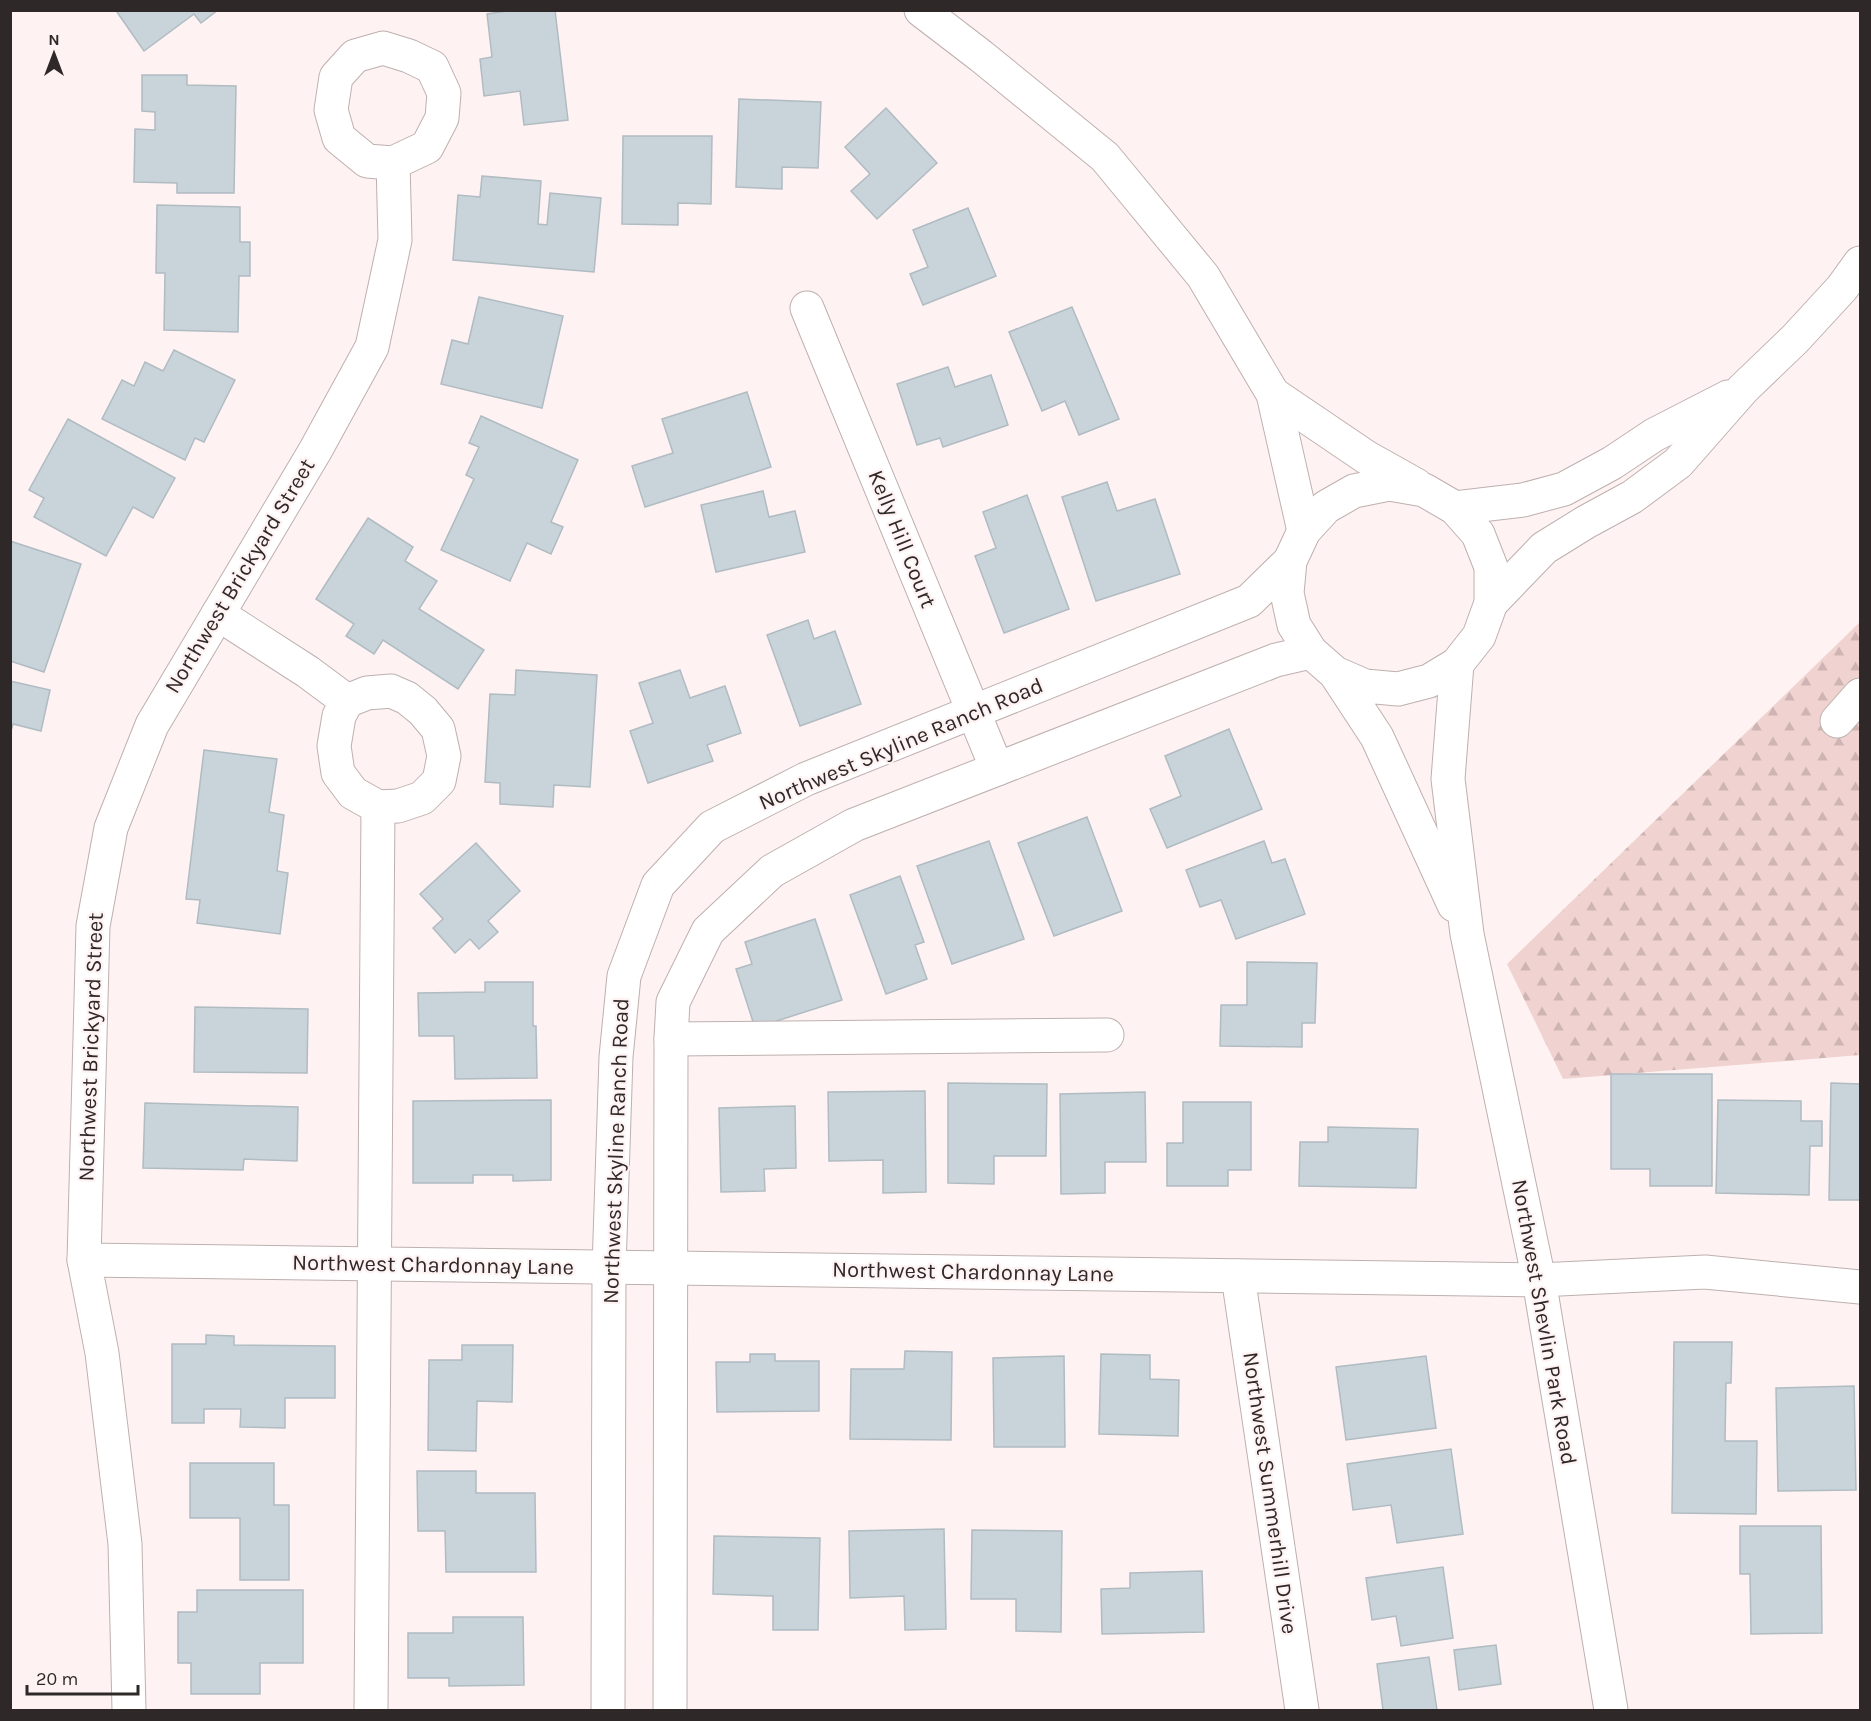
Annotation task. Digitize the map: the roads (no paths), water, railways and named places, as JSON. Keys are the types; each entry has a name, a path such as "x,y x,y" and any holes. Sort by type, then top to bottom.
{"street":[{"path":"921,10 1105,157 1203,276 1273,394 1304,531"},
{"name":"Northwest Brickyard Street","path":"129,1710 125,1544 102,1353 84,1260 93,926 111,828 152,725 315,451 372,347 395,240 393,163"},
{"path":"1491,603 1544,548 1632,497 1678,463 1743,389 1842,288 1860,263"},
{"name":"Kelly Hill Court","path":"807,308 997,769"},
{"path":"1455,508 1523,500 1564,489 1612,463 1654,435 1743,389"},
{"path":"1273,394 1366,457 1424,490 1455,508 1478,534 1491,567 1491,603 1479,636 1457,664 1429,681 1398,689 1365,686 1335,673 1311,652 1294,625 1287,593 1290,561 1304,531 1326,507 1354,491 1389,484 1424,490"},
{"name":"Northwest Skyline Ranch Road","path":"608,1710 609,1268 616,1057 624,976 658,885 712,827 806,779 1249,601 1290,561"},
{"path":"218,614 308,672 347,701"},
{"path":"670,1710 671,1040 673,1002 708,930 772,871 854,825 1276,660 1311,652"},
{"name":"Northwest Shevlin Park Road","path":"1457,664 1448,779 1467,934 1539,1280 1611,1710"},
{"name":"Northwest Shevlin Park Road","path":"1335,673 1377,737 1467,934"},
{"path":"391,691 407,698 423,711 438,729 444,756 439,781 422,798 398,806 378,807 353,793 338,773 334,746 339,716 347,701 367,693 391,691"},
{"path":"1838,721 1860,695"},
{"path":"370,1710 378,807"},
{"path":"671,1040 1107,1035"},
{"name":"Northwest Chardonnay Lane","path":"84,1260 1539,1280 1705,1272 1860,1287"},
{"name":"Northwest Summerhill Drive","path":"1238,1276 1302,1710"}]}
